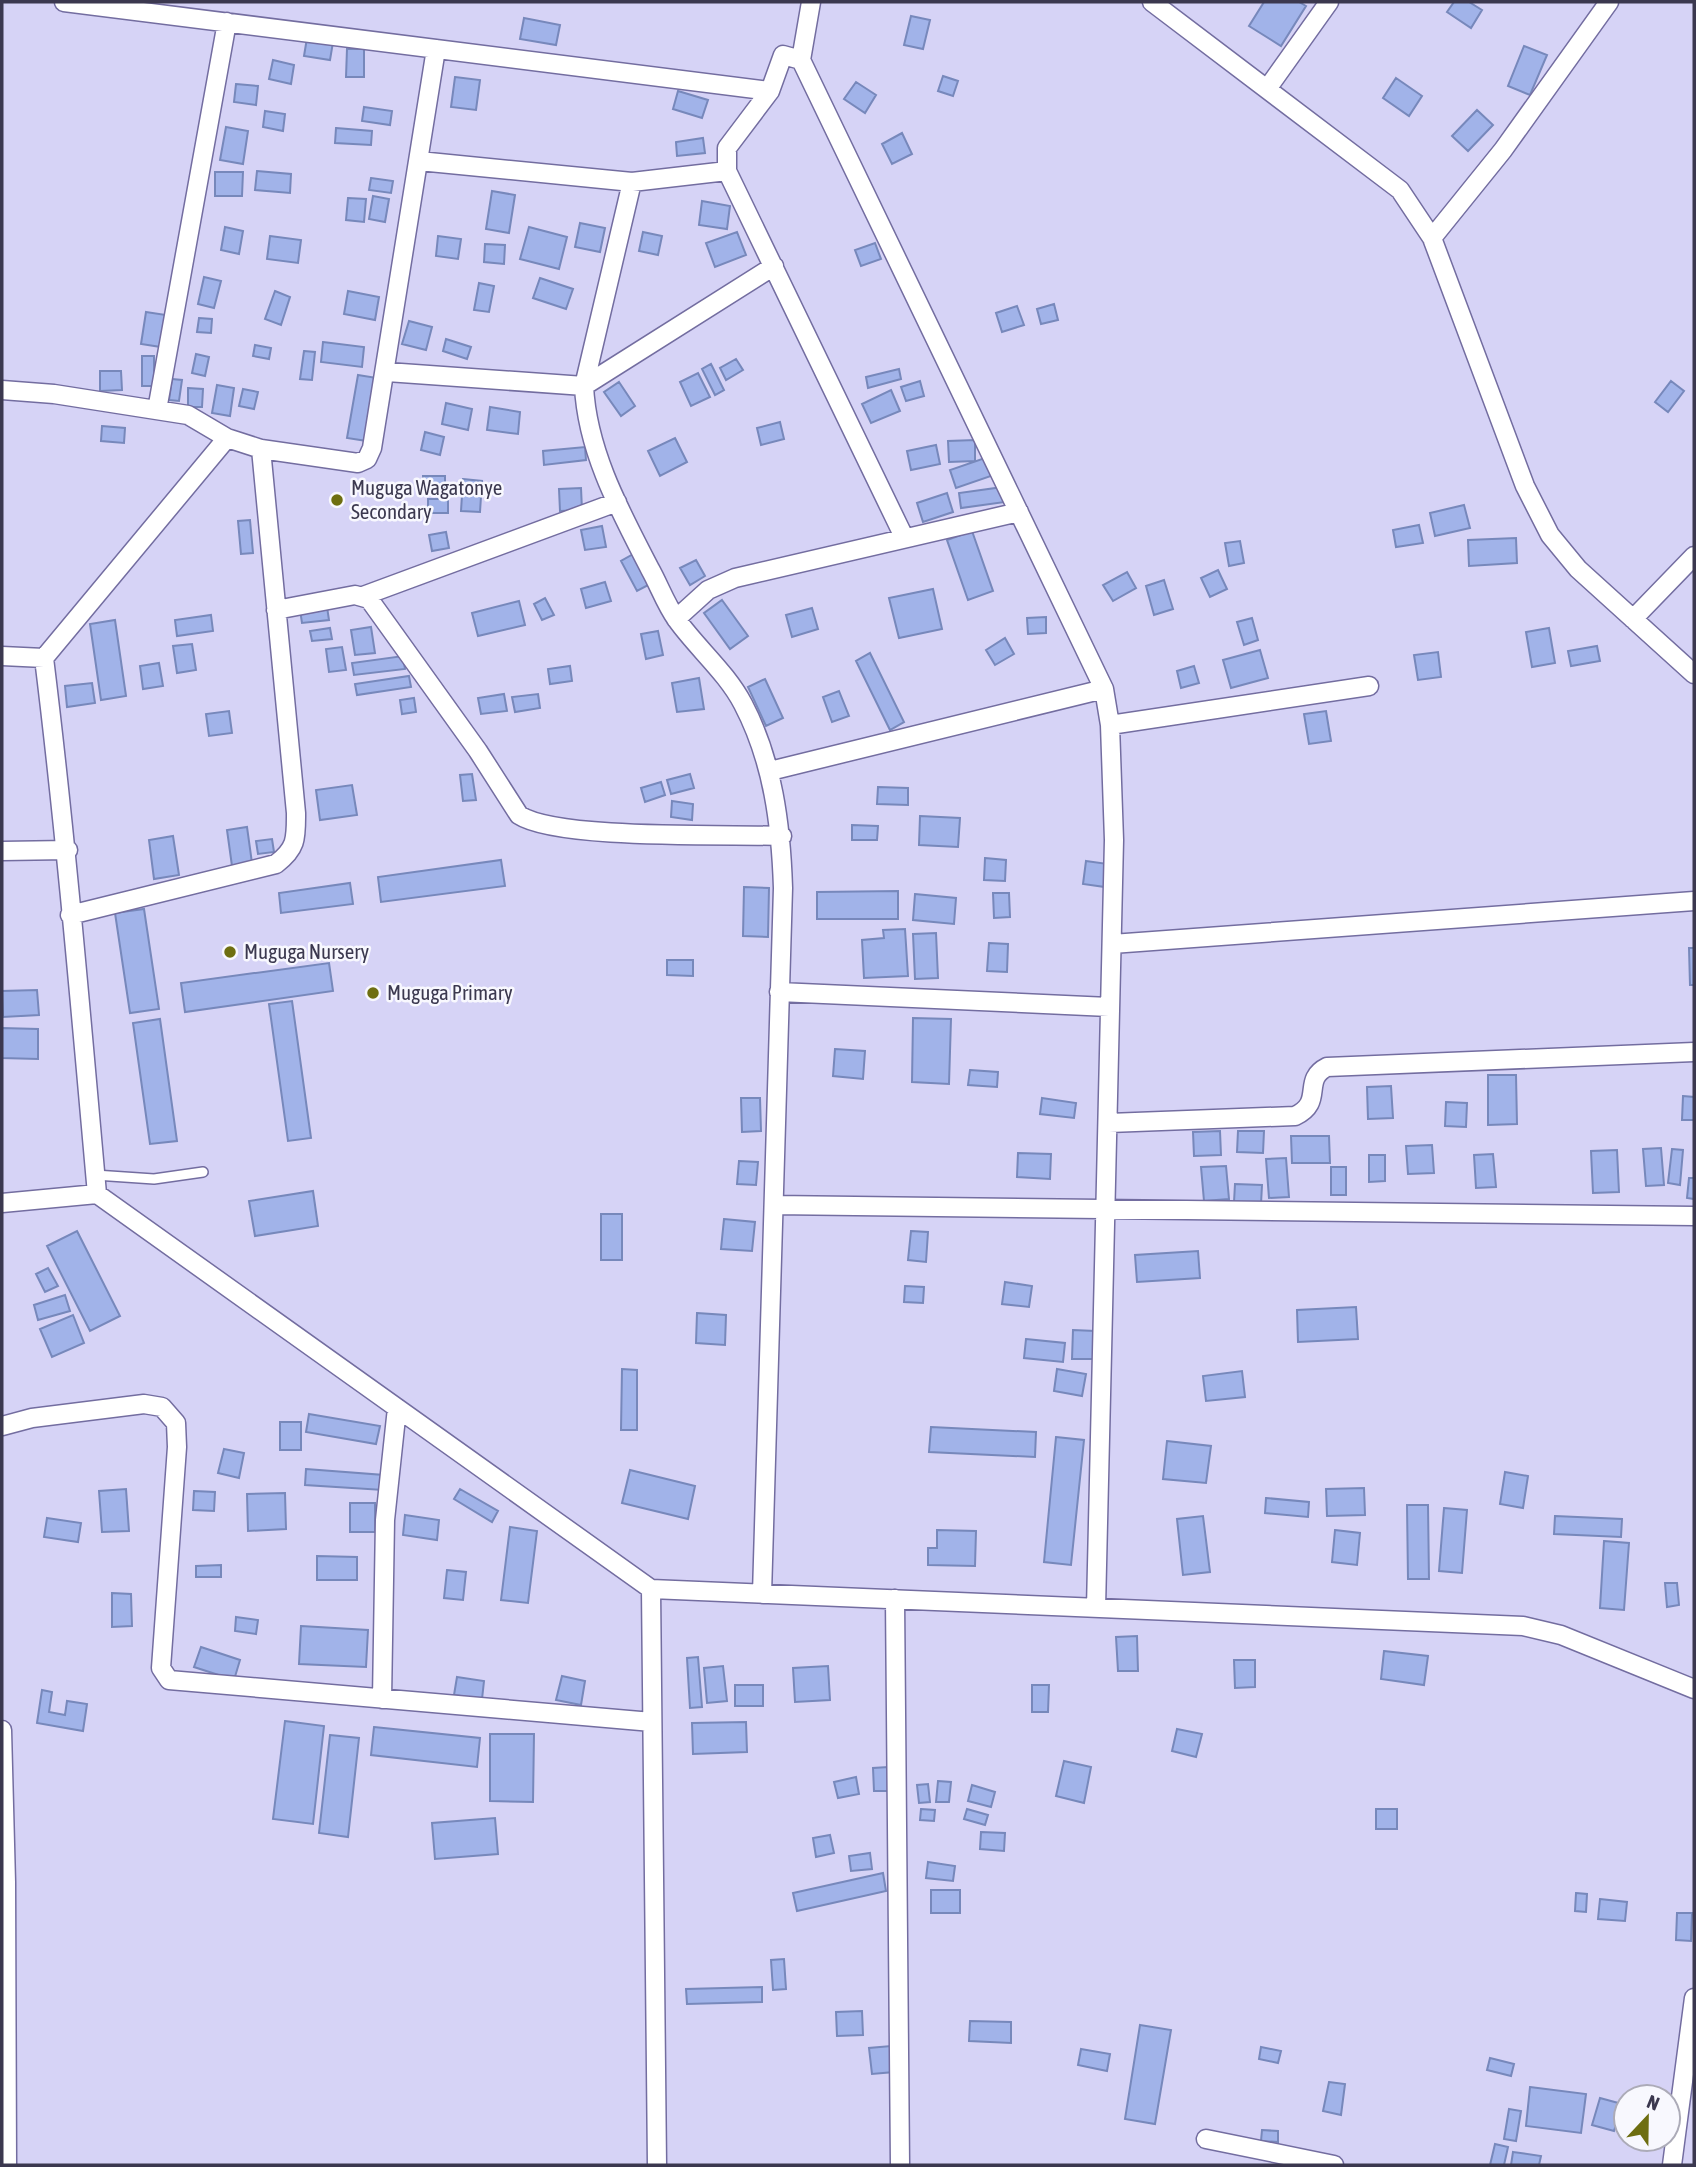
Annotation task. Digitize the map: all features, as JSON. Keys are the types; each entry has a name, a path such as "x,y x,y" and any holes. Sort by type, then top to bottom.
{"street":[{"path":"65,2 770,91"},
{"path":"811,2 801,60 1104,689 1110,725 1114,840 1096,1608"},
{"path":"1152,2 1400,190 1432,238 1525,486 1550,535 1578,569 1694,674"},
{"path":"1267,89 1329,2"},
{"path":"1432,238 1503,150 1609,2"},
{"path":"157,410 227,22"},
{"path":"2,390 54,394 188,415 227,438 261,449 358,463 366,459 372,448 387,372 436,49"},
{"path":"801,60 783,55 770,91 727,148 727,171 904,537"},
{"path":"419,161 632,182 727,171"},
{"path":"632,182 584,386 585,415 601,467 676,619 742,703 770,771 782,836 762,1594"},
{"path":"387,372 584,386 774,266"},
{"path":"97,1194 70,915 68,850 44,658 227,438"},
{"path":"70,915 276,864 290,853 296,837 296,813 261,449"},
{"path":"276,610 363,596 617,502"},
{"path":"676,619 708,590 735,578 1019,512"},
{"path":"1633,619 1694,556"},
{"path":"363,596 376,604 519,815 527,820 572,830 782,836"},
{"path":"2,656 44,658"},
{"path":"1110,725 1369,685"},
{"path":"770,771 1104,689"},
{"path":"2,851 68,850"},
{"path":"1112,944 1694,901"},
{"path":"779,992 1109,1007"},
{"path":"1109,1123 1295,1116 1307,1111 1312,1101 1317,1072 1327,1067 1694,1052"},
{"path":"2,1203 97,1194 651,1589 1523,1626 1561,1635 1694,1689"},
{"path":"774,1205 1694,1216"},
{"path":"2,1426 32,1418 144,1404 162,1407 176,1423 177,1447 163,1675 169,1680 652,1722"},
{"path":"382,1699 385,1520 397,1408"},
{"path":"651,1589 657,2165"},
{"path":"895,1599 900,2165"},
{"path":"2,1730 7,2165"},
{"path":"1672,2165 1687,2113 1694,1997"},
{"path":"1206,2139 1334,2165"}],"lane":[{"path":"95,1175 153,1179 203,1172"}],"building":[{"path":"1264,2 1299,2 1306,6 1281,46 1249,26"},
{"path":"1454,2 1469,2 1482,10 1471,28 1447,12"},
{"path":"911,16 930,20 923,49 904,45"},
{"path":"524,18 560,25 556,45 520,39"},
{"path":"307,38 333,42 330,60 304,56"},
{"path":"1524,46 1547,55 1530,95 1508,86"},
{"path":"347,49 364,49 364,77 346,77"},
{"path":"273,60 294,65 291,84 269,79"},
{"path":"943,76 958,81 953,96 938,91"},
{"path":"455,77 480,80 476,110 451,107"},
{"path":"1396,78 1422,96 1409,116 1383,98"},
{"path":"856,82 876,95 865,113 844,99"},
{"path":"236,84 258,86 256,105 234,102"},
{"path":"678,91 708,100 702,118 673,109"},
{"path":"364,107 392,111 390,125 362,121"},
{"path":"1477,110 1493,125 1468,151 1452,136"},
{"path":"265,111 285,114 283,131 263,127"},
{"path":"226,127 248,131 243,164 220,160"},
{"path":"336,128 372,131 371,145 335,143"},
{"path":"902,133 912,154 892,164 882,144"},
{"path":"703,138 705,153 677,156 676,142"},
{"path":"257,171 291,174 290,193 255,190"},
{"path":"215,172 243,172 242,196 215,196"},
{"path":"371,178 393,181 391,193 369,190"},
{"path":"492,191 515,195 509,233 486,229"},
{"path":"373,196 389,199 385,222 369,219"},
{"path":"348,198 366,199 364,222 346,220"},
{"path":"702,201 730,206 727,229 699,225"},
{"path":"580,223 605,228 600,252 575,247"},
{"path":"225,227 243,231 239,254 221,250"},
{"path":"529,227 567,237 559,269 520,259"},
{"path":"643,232 662,236 658,255 639,251"},
{"path":"737,232 746,255 715,267 706,243"},
{"path":"270,236 301,240 298,263 267,259"},
{"path":"438,236 461,239 458,259 436,256"},
{"path":"875,243 881,259 861,266 855,250"},
{"path":"485,244 505,245 504,264 484,262"},
{"path":"204,277 221,281 214,308 198,304"},
{"path":"540,278 573,289 566,309 533,298"},
{"path":"479,283 494,286 489,312 474,310"},
{"path":"275,291 290,297 281,325 265,319"},
{"path":"348,291 379,297 375,320 344,314"},
{"path":"1054,304 1058,320 1041,324 1037,309"},
{"path":"1017,306 1024,325 1002,332 996,313"},
{"path":"146,312 166,315 161,347 141,344"},
{"path":"199,318 212,319 211,333 197,332"},
{"path":"409,321 432,327 426,350 402,344"},
{"path":"446,339 471,347 467,359 443,351"},
{"path":"323,342 364,347 362,367 321,362"},
{"path":"255,345 271,348 269,359 253,356"},
{"path":"304,351 315,352 312,380 300,379"},
{"path":"196,354 209,357 205,376 192,373"},
{"path":"142,356 154,356 154,386 142,386"},
{"path":"736,359 743,370 726,380 720,368"},
{"path":"711,364 724,390 715,395 702,369"},
{"path":"899,369 901,379 868,388 866,377"},
{"path":"100,371 121,371 122,390 100,391"},
{"path":"698,373 710,397 691,406 680,382"},
{"path":"358,375 377,378 367,441 347,438"},
{"path":"172,379 182,380 179,401 169,400"},
{"path":"920,381 924,396 906,401 901,387"},
{"path":"1671,381 1684,391 1668,412 1655,402"},
{"path":"619,382 635,406 621,416 604,392"},
{"path":"217,385 234,388 230,416 212,413"},
{"path":"188,388 203,389 202,407 188,407"},
{"path":"243,389 258,392 254,409 239,406"},
{"path":"891,390 900,411 871,423 862,404"},
{"path":"446,403 472,409 468,430 442,424"},
{"path":"490,407 520,412 518,434 487,430"},
{"path":"780,422 784,439 761,445 757,428"},
{"path":"102,426 125,428 124,443 101,441"},
{"path":"425,432 444,437 440,455 421,450"},
{"path":"675,438 687,462 660,476 648,451"},
{"path":"975,440 975,461 949,462 948,441"},
{"path":"936,445 940,464 911,470 907,451"},
{"path":"585,447 586,460 544,465 543,451"},
{"path":"985,458 991,476 956,488 950,470"},
{"path":"423,476 445,476 445,493 423,493"},
{"path":"463,479 482,481 480,512 461,511"},
{"path":"1003,487 1005,502 961,508 959,493"},
{"path":"581,488 582,510 560,511 559,489"},
{"path":"947,493 953,512 923,522 917,503"},
{"path":"428,499 448,499 448,513 428,513"},
{"path":"1464,505 1470,528 1435,536 1430,513"},
{"path":"250,520 253,553 241,554 238,521"},
{"path":"1419,525 1423,543 1396,547 1393,530"},
{"path":"602,526 606,547 585,550 581,530"},
{"path":"972,531 993,591 968,600 947,540"},
{"path":"446,532 449,548 432,551 429,535"},
{"path":"1516,538 1517,563 1469,566 1468,540"},
{"path":"1240,541 1244,563 1229,566 1225,543"},
{"path":"635,553 652,583 637,591 621,561"},
{"path":"696,560 705,576 690,585 680,568"},
{"path":"1218,570 1227,589 1210,597 1201,578"},
{"path":"1127,572 1136,588 1113,601 1103,585"},
{"path":"1164,580 1173,609 1154,615 1146,586"},
{"path":"605,582 611,601 586,608 581,589"},
{"path":"933,589 942,629 899,638 889,598"},
{"path":"545,598 554,615 542,620 534,604"},
{"path":"722,600 748,636 730,649 704,613"},
{"path":"519,601 525,625 478,636 472,613"},
{"path":"327,607 329,620 302,623 300,610"},
{"path":"812,608 818,629 792,637 786,615"},
{"path":"211,615 213,631 177,636 175,620"},
{"path":"1046,617 1046,633 1028,634 1027,618"},
{"path":"1252,618 1258,640 1244,645 1237,622"},
{"path":"115,620 126,696 101,700 90,624"},
{"path":"371,627 375,653 355,655 351,630"},
{"path":"330,628 332,639 312,641 310,631"},
{"path":"1549,628 1555,663 1532,667 1526,632"},
{"path":"658,631 663,655 646,659 641,634"},
{"path":"1005,638 1014,654 995,665 986,650"},
{"path":"192,644 196,670 177,673 173,646"},
{"path":"1597,646 1600,661 1571,666 1568,651"},
{"path":"342,647 346,670 329,672 326,649"},
{"path":"1260,650 1268,678 1231,688 1223,660"},
{"path":"1438,652 1441,677 1418,680 1414,655"},
{"path":"870,653 904,722 890,730 856,661"},
{"path":"403,656 405,669 354,675 352,663"},
{"path":"159,663 163,686 143,689 140,666"},
{"path":"570,666 572,681 550,684 548,669"},
{"path":"1194,666 1199,683 1181,688 1177,671"},
{"path":"409,676 411,687 357,695 355,684"},
{"path":"699,678 704,709 677,712 672,683"},
{"path":"765,679 783,718 766,726 748,687"},
{"path":"92,683 95,703 67,707 65,686"},
{"path":"839,691 849,716 832,722 823,697"},
{"path":"504,694 507,711 481,714 478,698"},
{"path":"538,694 540,708 515,712 512,697"},
{"path":"414,698 416,712 402,714 400,700"},
{"path":"229,711 232,733 209,736 206,714"},
{"path":"1326,711 1331,741 1309,744 1304,714"},
{"path":"472,774 476,800 463,801 460,775"},
{"path":"690,774 694,788 671,794 667,780"},
{"path":"661,782 665,795 645,802 641,788"},
{"path":"352,785 357,815 320,820 316,790"},
{"path":"878,787 908,788 908,805 877,804"},
{"path":"672,801 693,804 692,820 671,817"},
{"path":"920,816 960,818 958,847 919,845"},
{"path":"852,825 878,826 877,840 852,840"},
{"path":"247,827 252,863 232,866 227,830"},
{"path":"173,836 179,875 154,879 149,840"},
{"path":"272,839 274,852 258,854 256,841"},
{"path":"985,858 1006,860 1005,881 984,880"},
{"path":"501,860 505,886 381,902 378,877"},
{"path":"1086,861 1108,864 1105,887 1083,884"},
{"path":"350,883 353,904 281,913 279,893"},
{"path":"744,887 769,888 768,937 743,936"},
{"path":"898,891 898,919 817,919 817,892"},
{"path":"993,893 1009,893 1010,917 994,918"},
{"path":"915,894 956,898 954,924 913,920"},
{"path":"144,909 159,1009 130,1013 115,913"},
{"path":"905,929 908,976 864,978 862,940 884,938 883,930"},
{"path":"936,933 938,978 915,979 913,934"},
{"path":"989,943 1008,944 1007,972 987,971"},
{"path":"1689,948 1694,948 1694,985 1690,985"},
{"path":"667,960 693,960 693,976 667,975"},
{"path":"329,963 333,991 185,1012 181,983"},
{"path":"37,990 39,1015 3,1017 2,991"},
{"path":"292,1001 311,1138 288,1141 269,1004"},
{"path":"913,1018 951,1019 949,1084 912,1082"},
{"path":"160,1019 177,1141 150,1144 133,1023"},
{"path":"2,1028 38,1029 38,1059 2,1058"},
{"path":"835,1049 865,1051 863,1079 833,1076"},
{"path":"970,1070 998,1072 997,1087 968,1085"},
{"path":"1488,1075 1516,1075 1517,1124 1488,1125"},
{"path":"1391,1086 1393,1118 1368,1119 1367,1087"},
{"path":"1683,1096 1694,1097 1694,1120 1682,1120"},
{"path":"741,1098 760,1098 761,1131 742,1132"},
{"path":"1042,1098 1076,1103 1074,1118 1040,1114"},
{"path":"1446,1102 1467,1103 1466,1127 1445,1126"},
{"path":"1220,1131 1221,1155 1194,1156 1193,1132"},
{"path":"1238,1131 1264,1131 1263,1153 1237,1152"},
{"path":"1291,1136 1329,1136 1330,1163 1292,1163"},
{"path":"1432,1145 1434,1173 1408,1174 1406,1146"},
{"path":"1661,1148 1664,1185 1646,1186 1643,1149"},
{"path":"1672,1149 1683,1150 1680,1185 1668,1183"},
{"path":"1617,1150 1619,1192 1593,1193 1591,1151"},
{"path":"1018,1153 1051,1154 1050,1179 1017,1177"},
{"path":"1493,1154 1496,1187 1476,1188 1474,1155"},
{"path":"1369,1155 1385,1155 1385,1181 1369,1182"},
{"path":"1286,1158 1289,1197 1269,1198 1266,1159"},
{"path":"739,1161 758,1162 756,1185 737,1184"},
{"path":"1226,1166 1229,1199 1204,1201 1201,1167"},
{"path":"1331,1167 1346,1167 1346,1195 1331,1195"},
{"path":"1689,1178 1694,1178 1694,1199 1687,1198"},
{"path":"1235,1184 1262,1185 1261,1204 1234,1202"},
{"path":"313,1191 318,1226 255,1236 249,1201"},
{"path":"601,1214 622,1214 622,1260 601,1260"},
{"path":"724,1219 755,1222 752,1251 721,1249"},
{"path":"77,1231 120,1316 90,1331 47,1246"},
{"path":"911,1231 928,1232 926,1262 908,1260"},
{"path":"1198,1251 1200,1278 1137,1282 1135,1255"},
{"path":"48,1268 58,1286 45,1292 36,1274"},
{"path":"1005,1282 1032,1286 1029,1307 1002,1304"},
{"path":"905,1286 924,1287 923,1303 904,1302"},
{"path":"65,1295 70,1311 38,1320 34,1305"},
{"path":"1356,1307 1358,1339 1298,1342 1297,1310"},
{"path":"697,1313 726,1315 725,1345 696,1343"},
{"path":"73,1315 84,1343 52,1357 40,1329"},
{"path":"1073,1330 1095,1331 1095,1359 1072,1359"},
{"path":"1026,1339 1065,1343 1063,1362 1024,1358"},
{"path":"622,1369 637,1370 637,1430 621,1430"},
{"path":"1057,1369 1086,1374 1082,1396 1054,1391"},
{"path":"1242,1371 1245,1397 1206,1401 1203,1376"},
{"path":"309,1414 380,1426 376,1444 306,1432"},
{"path":"280,1422 301,1422 301,1450 280,1450"},
{"path":"931,1427 1036,1432 1035,1457 929,1452"},
{"path":"1056,1437 1084,1440 1071,1565 1044,1562"},
{"path":"1167,1441 1211,1446 1206,1483 1163,1479"},
{"path":"224,1449 244,1453 239,1478 218,1473"},
{"path":"306,1469 384,1475 383,1490 305,1485"},
{"path":"630,1470 695,1486 688,1519 622,1503"},
{"path":"1505,1472 1528,1476 1523,1508 1500,1504"},
{"path":"1364,1488 1365,1515 1327,1516 1326,1489"},
{"path":"126,1489 129,1531 102,1532 99,1491"},
{"path":"460,1489 498,1511 492,1522 454,1499"},
{"path":"194,1491 215,1492 214,1511 193,1510"},
{"path":"285,1493 286,1529 248,1531 247,1494"},
{"path":"1266,1498 1309,1502 1308,1517 1265,1513"},
{"path":"350,1503 375,1503 375,1532 350,1532"},
{"path":"1407,1505 1428,1505 1429,1579 1408,1579"},
{"path":"1444,1508 1467,1510 1462,1573 1439,1571"},
{"path":"405,1515 439,1520 437,1540 403,1535"},
{"path":"1203,1516 1210,1572 1183,1575 1177,1519"},
{"path":"1555,1516 1622,1519 1621,1537 1554,1534"},
{"path":"47,1518 81,1523 78,1542 44,1537"},
{"path":"510,1527 537,1531 528,1603 501,1600"},
{"path":"937,1530 976,1531 975,1566 928,1565 928,1548 937,1548"},
{"path":"1335,1530 1360,1533 1357,1565 1332,1562"},
{"path":"1604,1541 1629,1543 1624,1610 1600,1608"},
{"path":"317,1556 357,1557 357,1580 317,1580"},
{"path":"221,1565 221,1577 196,1577 196,1566"},
{"path":"447,1570 466,1572 463,1600 444,1598"},
{"path":"1665,1583 1677,1583 1679,1605 1667,1607"},
{"path":"112,1593 131,1594 132,1626 112,1627"},
{"path":"236,1617 258,1620 256,1634 235,1631"},
{"path":"301,1626 368,1630 366,1667 299,1664"},
{"path":"1137,1636 1138,1671 1118,1671 1116,1637"},
{"path":"201,1647 240,1660 234,1680 194,1667"},
{"path":"1384,1651 1428,1656 1424,1685 1381,1679"},
{"path":"698,1657 702,1707 690,1708 687,1658"},
{"path":"1234,1660 1255,1660 1255,1687 1235,1688"},
{"path":"723,1666 727,1701 707,1703 704,1668"},
{"path":"828,1666 830,1700 795,1702 793,1668"},
{"path":"562,1676 585,1681 581,1705 556,1700"},
{"path":"457,1677 484,1681 482,1699 454,1695"},
{"path":"735,1685 763,1685 763,1706 735,1706"},
{"path":"1032,1685 1049,1685 1048,1712 1032,1712"},
{"path":"42,1690 52,1692 49,1712 65,1715 67,1701 87,1704 83,1731 37,1723"},
{"path":"285,1721 324,1726 313,1824 273,1819"},
{"path":"746,1722 747,1752 693,1754 692,1723"},
{"path":"374,1727 480,1738 477,1767 371,1755"},
{"path":"1177,1729 1202,1734 1196,1757 1172,1751"},
{"path":"490,1734 534,1734 533,1802 490,1801"},
{"path":"330,1735 359,1738 348,1837 319,1833"},
{"path":"1064,1761 1091,1767 1084,1803 1056,1796"},
{"path":"888,1767 889,1791 874,1791 873,1768"},
{"path":"856,1777 859,1794 838,1798 834,1782"},
{"path":"938,1781 951,1782 949,1802 936,1802"},
{"path":"928,1784 930,1802 919,1803 917,1785"},
{"path":"972,1785 995,1792 991,1807 968,1801"},
{"path":"921,1809 935,1810 934,1821 920,1820"},
{"path":"967,1809 988,1815 985,1825 964,1819"},
{"path":"1376,1809 1397,1809 1397,1829 1376,1829"},
{"path":"495,1818 498,1854 435,1859 432,1823"},
{"path":"981,1832 1005,1833 1004,1851 980,1849"},
{"path":"830,1835 834,1853 816,1857 813,1838"},
{"path":"870,1853 872,1869 851,1871 849,1856"},
{"path":"928,1862 955,1866 953,1881 926,1878"},
{"path":"883,1873 886,1891 797,1911 793,1893"},
{"path":"931,1890 960,1890 960,1913 931,1913"},
{"path":"1576,1893 1587,1894 1586,1912 1575,1911"},
{"path":"1600,1899 1627,1902 1625,1921 1598,1919"},
{"path":"1677,1913 1692,1913 1691,1941 1676,1940"},
{"path":"784,1959 786,1989 773,1990 771,1960"},
{"path":"762,1987 762,2002 687,2004 686,1989"},
{"path":"862,2011 863,2035 837,2036 836,2012"},
{"path":"970,2021 1011,2022 1011,2043 969,2041"},
{"path":"1140,2025 1171,2030 1155,2124 1125,2119"},
{"path":"891,2046 894,2072 872,2074 869,2048"},
{"path":"1261,2047 1281,2051 1278,2063 1259,2059"},
{"path":"1081,2049 1110,2054 1107,2071 1078,2065"},
{"path":"1490,2058 1514,2064 1511,2076 1487,2070"},
{"path":"1329,2082 1345,2084 1341,2115 1323,2111"},
{"path":"1530,2087 1586,2094 1581,2133 1526,2126"},
{"path":"1600,2098 1612,2101 1612,2130 1592,2125"},
{"path":"1509,2109 1521,2111 1516,2141 1504,2139"},
{"path":"1262,2130 1278,2131 1278,2142 1261,2141"},
{"path":"1495,2144 1508,2147 1504,2165 1490,2165"},
{"path":"1513,2152 1541,2156 1539,2165 1511,2165"}],"place":[{"name":"Muguga Wagatonye Secondary","path":"337,500"},
{"name":"Muguga Nursery","path":"230,952"},
{"name":"Muguga Primary","path":"373,993"}]}
